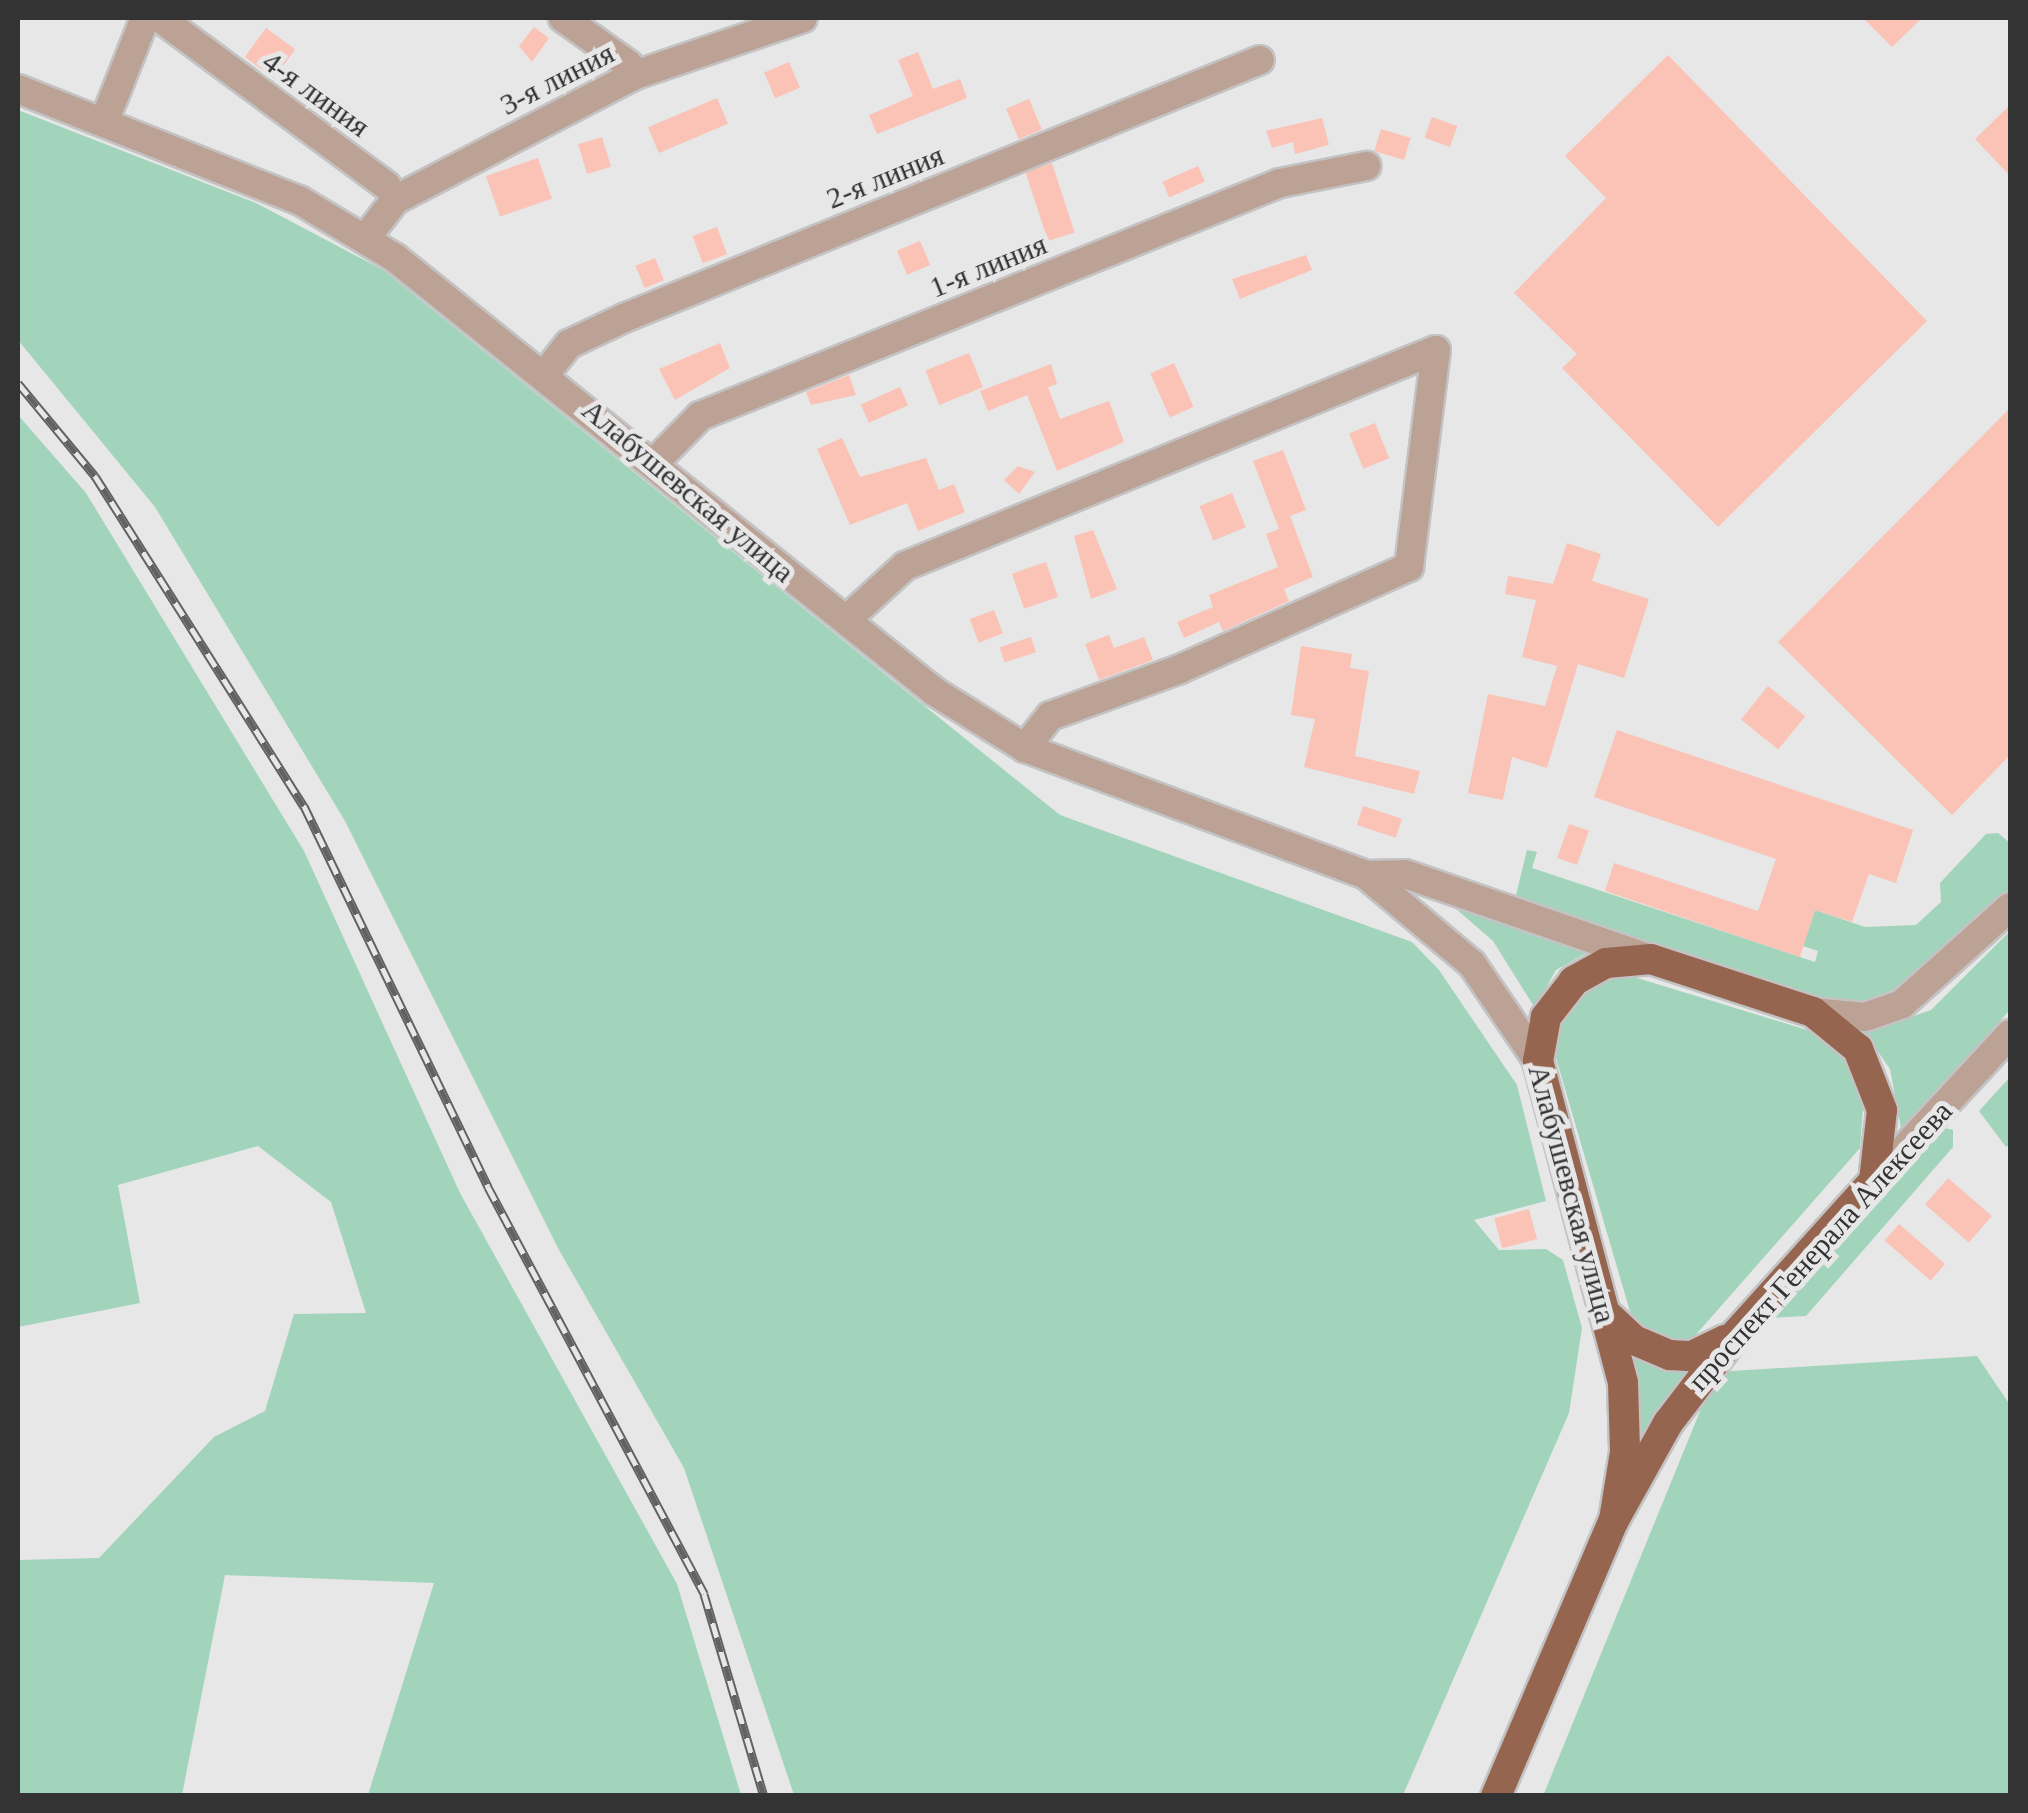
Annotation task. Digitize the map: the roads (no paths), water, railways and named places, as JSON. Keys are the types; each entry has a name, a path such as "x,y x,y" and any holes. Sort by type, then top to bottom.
{"main road":[{"path":"1538,1061 1546,1017 1574,981 1606,963 1651,958 1813,1012 1871,1068 1882,1110 1874,1181"},
{"name":"Алабушевская улица","path":"1538,1061 1626,1406 1614,1520"},
{"name":"проспект Генерала Алексеева","path":"1496,1796 1614,1520 1668,1423 1736,1334 1874,1181"},
{"path":"1604,1312 1634,1340 1670,1355 1692,1356 1736,1334"}],"street":[{"path":"104,122 145,18"},
{"name":"4-я линия","path":"160,18 387,186"},
{"name":"3-я линия","path":"563,18 628,64"},
{"name":"3-я линия","path":"366,239 395,200 635,75 803,18"},
{"name":"2-я линия","path":"546,373 570,344 624,318 1260,60"},
{"name":"Алабушевская улица","path":"18,90 299,200 366,239 546,373 935,692 1025,748 1366,875 1472,964 1538,1061"},
{"name":"1-я линия","path":"654,463 700,416 1280,184 1366,166"},
{"path":"846,620 904,566 1436,350 1409,567 1180,669 1050,716 1025,748"},
{"name":"Алабушевская улица","path":"1366,875 1405,874 1651,958"},
{"path":"1813,1012 1865,1016 1902,1004 2010,907"},
{"name":"проспект Генерала Алексеева","path":"1874,1181 2010,1034"}],"railway":[{"path":"18,383 95,476 304,806 488,1187 704,1594 764,1796"}]}
